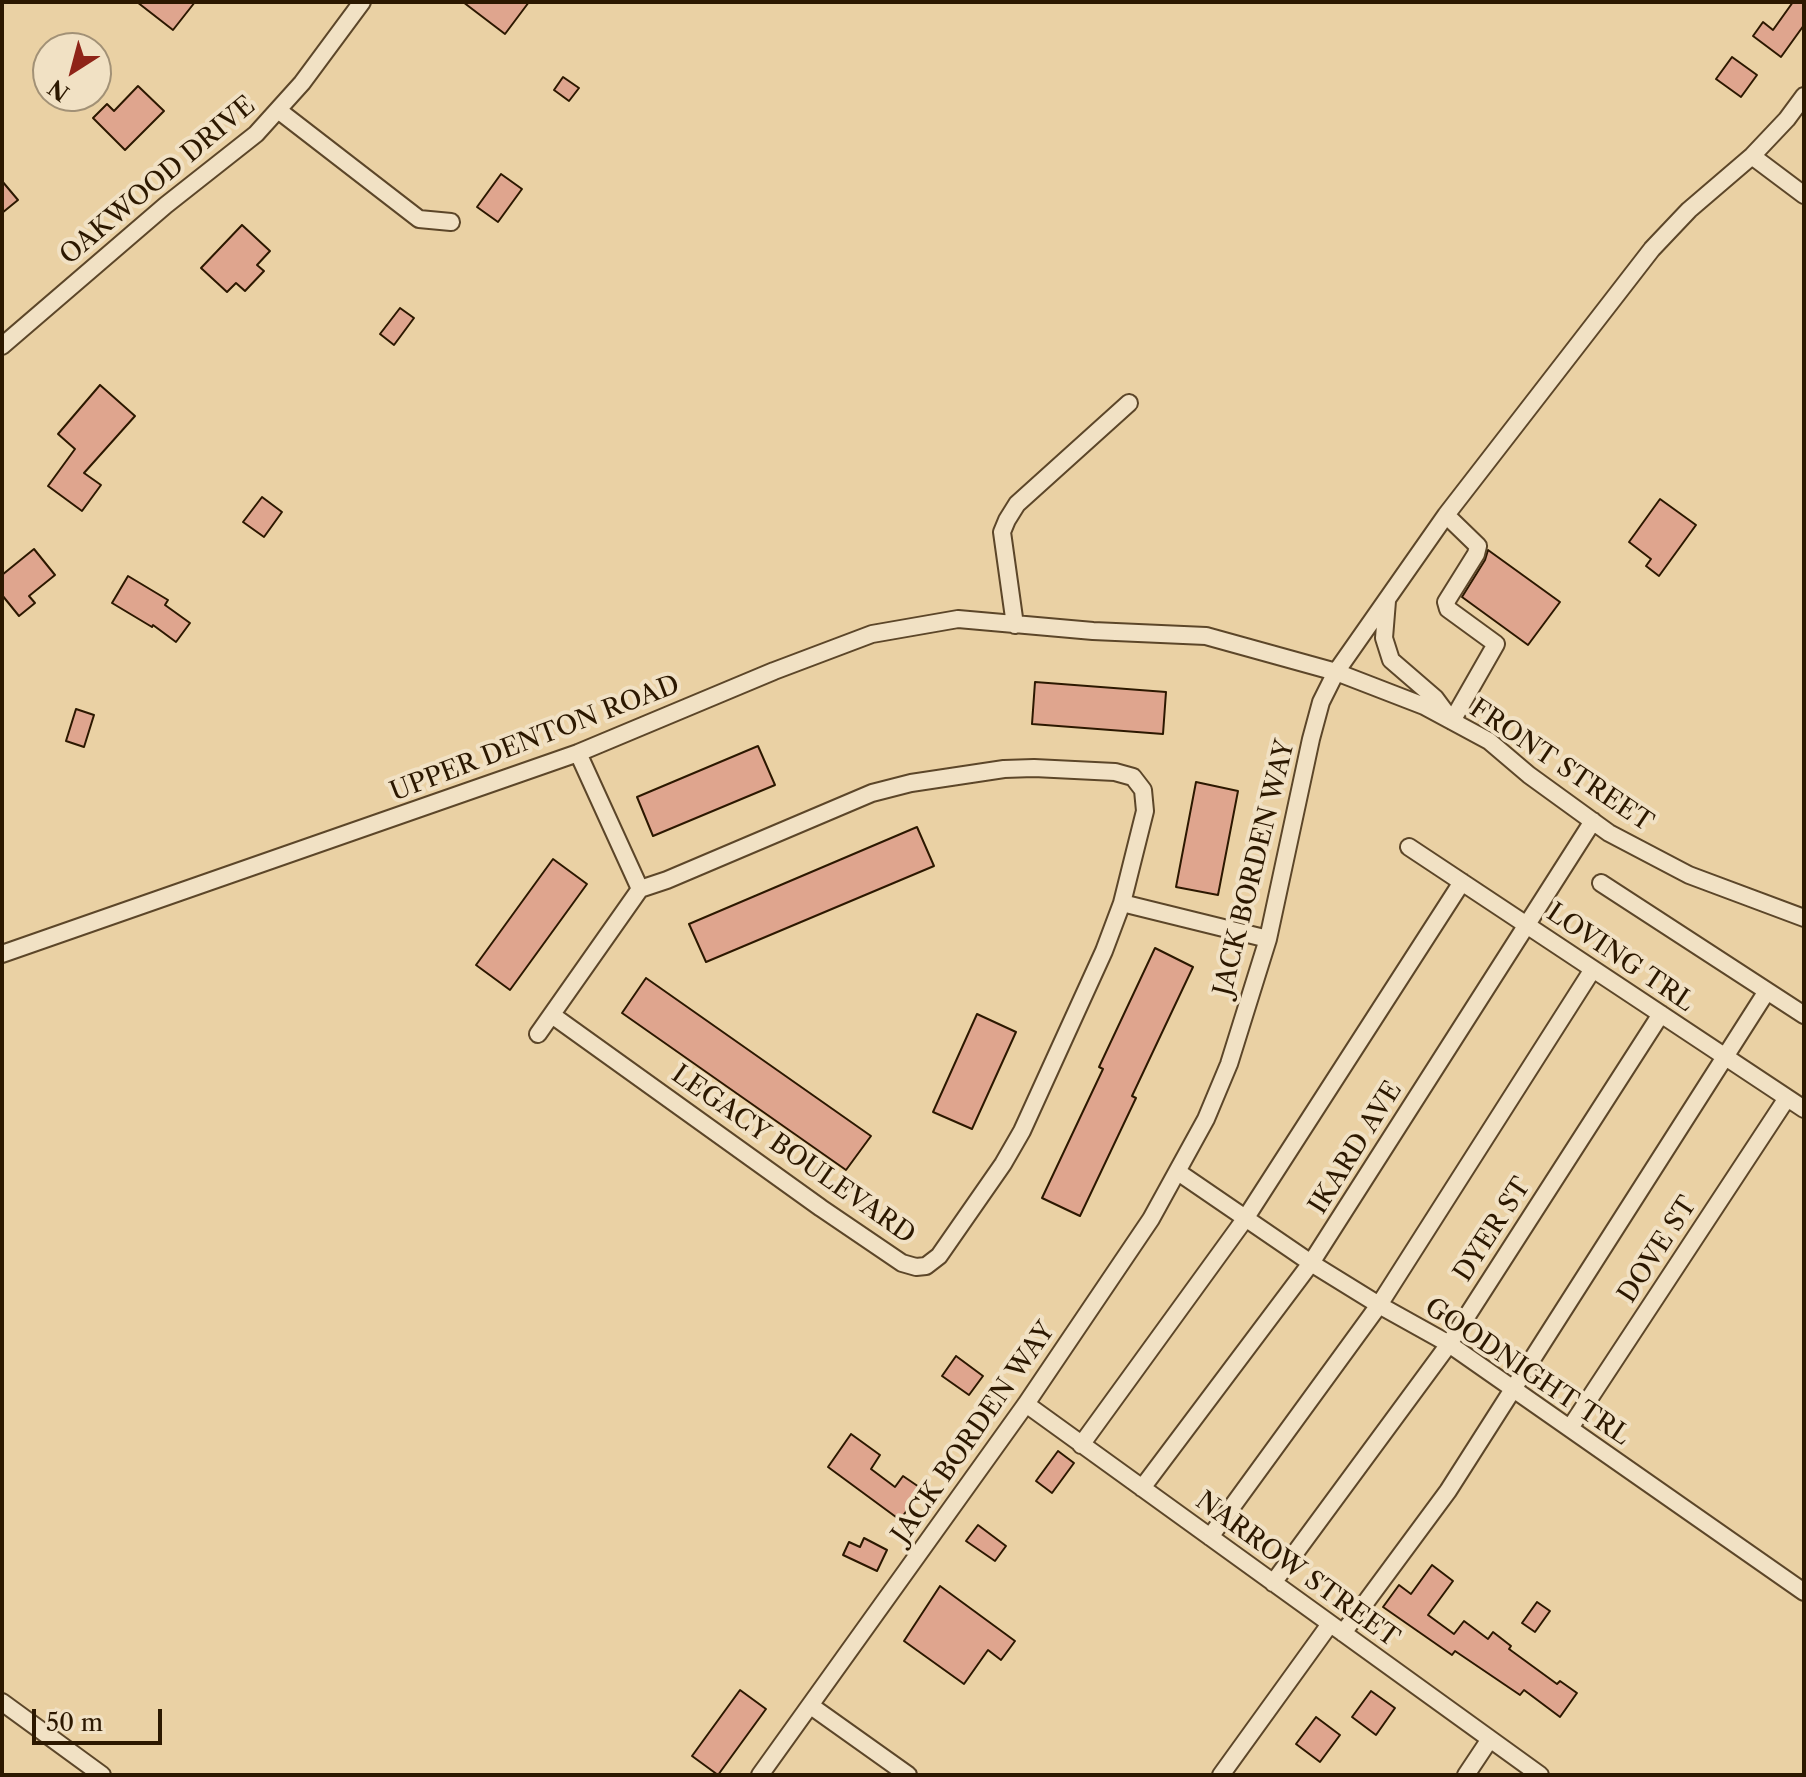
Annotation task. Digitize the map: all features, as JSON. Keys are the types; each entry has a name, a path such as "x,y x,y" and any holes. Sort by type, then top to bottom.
{"street":[{"name":"OAKWOOD DRIVE","path":"2,346 166,205 256,134 302,83 362,2"},
{"name":"JACK BORDEN WAY","path":"760,1775 1026,1404 1151,1219 1206,1119 1229,1064 1268,939 1311,739 1321,702 1336,672 1446,515 1652,249 1689,210 1752,156 1804,96"},
{"path":"278,110 419,219 451,222"},
{"path":"1752,156 1804,195"},
{"path":"1015,625 1002,532 1007,520 1017,504 1129,403"},
{"path":"1387,600 1384,638 1391,660 1435,698 1452,721 1496,644 1448,609 1446,602 1478,546 1446,515"},
{"name":"UPPER DENTON ROAD","path":"2,954 578,753 774,671 872,634 958,619 1093,631"},
{"name":"FRONT STREET","path":"1093,631 1206,636 1336,672 1424,706 1489,741 1529,775 1609,833 1689,875 1804,918"},
{"path":"538,1034 640,889 578,753"},
{"name":"LEGACY BOULEVARD","path":"552,1015 902,1263 926,1266 939,1256 1003,1164 1022,1131 1104,951 1122,903 1145,811 1143,790 1133,777 1115,772 1034,768 927,780 872,793 640,889"},
{"name":"IKARD AVE","path":"1142,1488 1311,1263 1593,821"},
{"name":"LOVING TRL","path":"1409,847 1804,1109"},
{"path":"1081,1445 1245,1219 1462,882"},
{"path":"1601,883 1804,1015"},
{"path":"1122,903 1268,939"},
{"path":"1210,1537 1379,1305 1593,969"},
{"path":"1221,1775 1448,1491 1767,991"},
{"name":"DYER ST","path":"1273,1583 1449,1344 1661,1014"},
{"name":"DOVE ST","path":"1570,1428 1787,1098"},
{"name":"GOODNIGHT TRL","path":"1178,1172 1311,1263 1449,1344 1804,1592"},
{"name":"NARROW STREET","path":"1026,1404 1540,1775"},
{"path":"2,1702 102,1775"},
{"path":"811,1706 908,1775"},
{"path":"1466,1775 1490,1739"}],"building":[{"path":"137,2 195,2 173,30"},
{"path":"463,2 529,2 505,34"},
{"path":"1793,2 1804,2 1804,25 1781,57 1753,36 1763,22 1773,30"},
{"path":"1732,57 1757,75 1741,97 1716,79"},
{"path":"563,77 579,88 569,101 554,90"},
{"path":"138,86 164,111 125,150 93,118 99,112 114,111"},
{"path":"501,174 522,189 498,222 477,207"},
{"path":"2,181 18,200 2,213"},
{"path":"242,225 270,251 257,265 264,271 245,291 236,283 227,292 201,268"},
{"path":"400,308 414,318 394,345 380,334"},
{"path":"100,385 135,416 84,473 101,485 82,511 48,486 75,449 58,434"},
{"path":"262,497 282,512 264,537 243,522"},
{"path":"1660,499 1696,525 1659,576 1646,566 1651,559 1629,542"},
{"path":"34,549 55,575 29,596 35,603 19,616 2,595 2,575"},
{"path":"1488,550 1560,602 1528,645 1462,597"},
{"path":"128,576 168,600 165,605 190,623 176,642 153,625 112,603"},
{"path":"1035,682 1166,692 1163,734 1032,724"},
{"path":"76,709 94,715 84,747 66,741"},
{"path":"758,746 775,785 653,836 637,797"},
{"path":"1196,782 1238,791 1218,895 1176,887"},
{"path":"917,827 934,866 706,962 689,924"},
{"path":"553,859 587,884 510,990 476,965"},
{"path":"1155,948 1193,967 1080,1216 1042,1198 1103,1069 1099,1067"},
{"path":"646,978 871,1136 846,1170 622,1013"},
{"path":"977,1014 1016,1032 972,1129 933,1112"},
{"path":"956,1356 983,1376 969,1395 942,1376"},
{"path":"851,1434 880,1455 871,1469 895,1487 903,1476 922,1489 900,1520 828,1467"},
{"path":"1058,1451 1074,1463 1052,1493 1036,1481"},
{"path":"978,1525 1006,1546 995,1561 966,1541"},
{"path":"864,1538 887,1550 877,1571 843,1555 849,1542 860,1547"},
{"path":"1432,1565 1453,1581 1428,1615 1454,1634 1464,1621 1488,1639 1493,1632 1511,1646 1509,1649 1557,1684 1560,1681 1577,1693 1560,1717 1524,1690 1520,1695 1455,1651 1452,1655 1383,1607 1399,1585 1411,1594"},
{"path":"940,1586 1015,1641 1001,1660 988,1650 964,1684 904,1641"},
{"path":"1537,1602 1550,1611 1535,1632 1522,1623"},
{"path":"740,1690 766,1709 718,1775 692,1756"},
{"path":"1371,1691 1395,1708 1376,1735 1352,1717"},
{"path":"1316,1717 1340,1735 1320,1762 1296,1744"}]}
